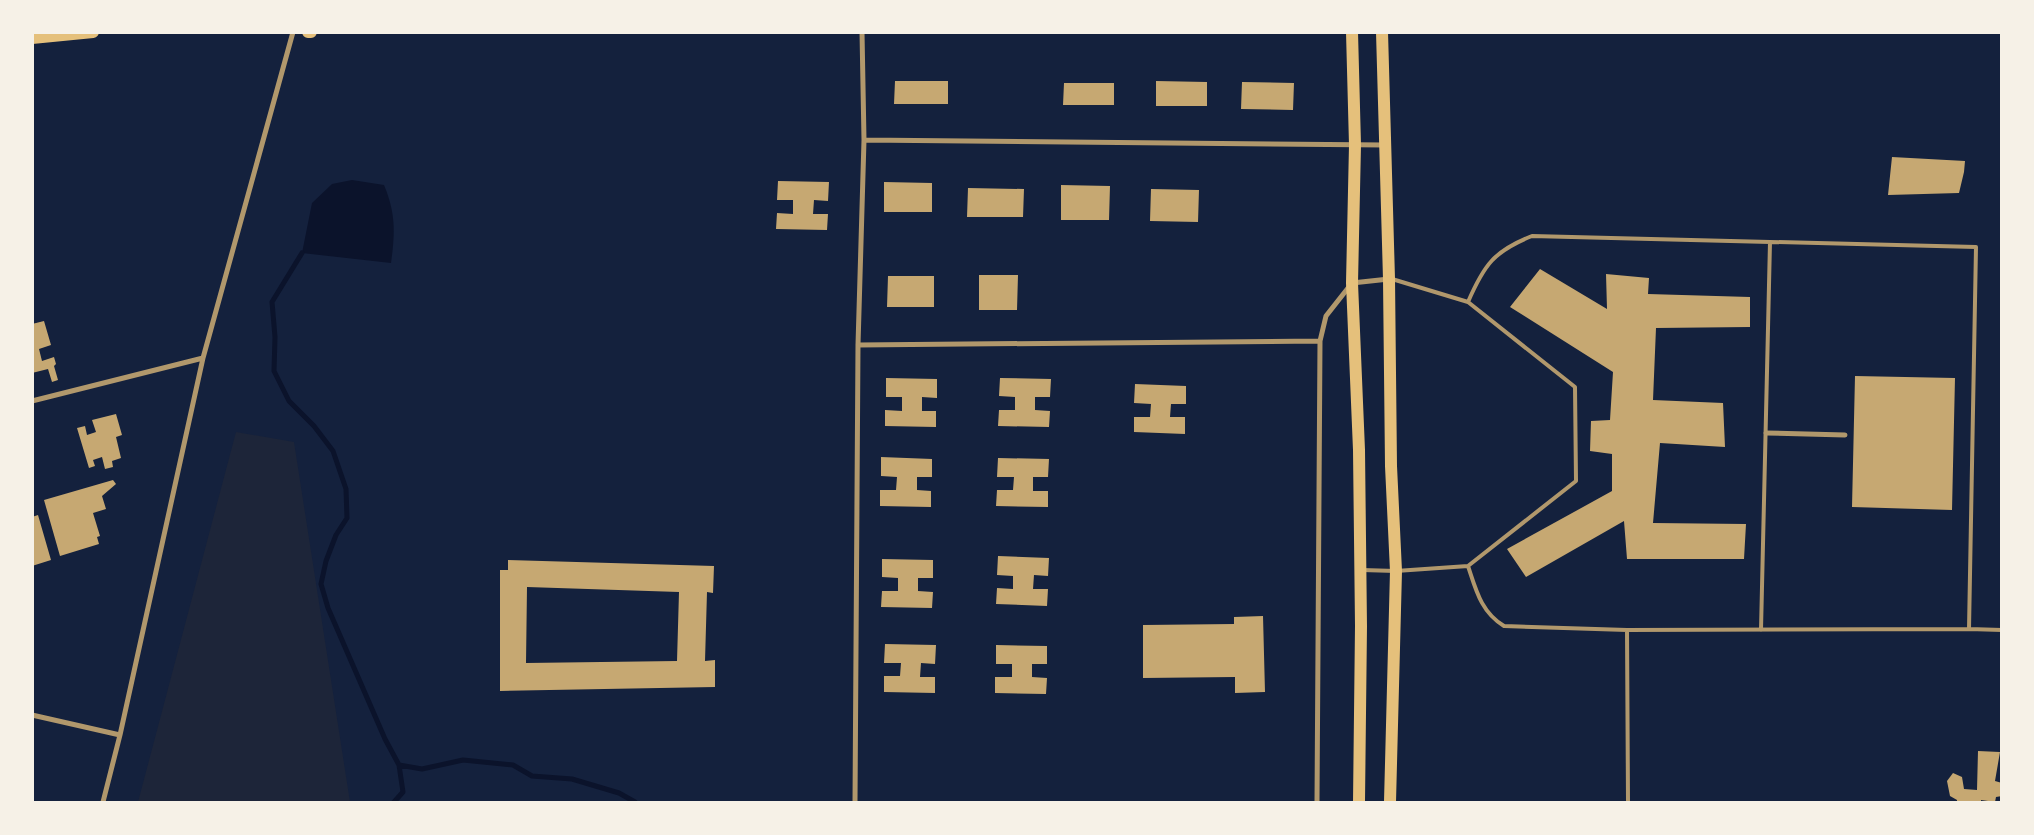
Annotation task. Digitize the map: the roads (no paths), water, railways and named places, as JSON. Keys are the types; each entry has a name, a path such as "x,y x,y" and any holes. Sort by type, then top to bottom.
{"main road":[{"path":"32,38 93,32"},
{"path":"1352,32 1355,145 1352,283 1359,450 1361,570 1358,802"},
{"path":"1382,32 1389,279 1391,466 1396,570 1390,802"}],"street":[{"path":"103,802 120,735 203,358 293,32"},
{"path":"855,802 858,345 864,140 862,32"},
{"path":"864,140 1385,145"},
{"path":"1318,802 1320,341 1326,316 1352,283 1389,279"},
{"path":"858,345 1320,341"},
{"path":"32,401 203,358"},
{"path":"1766,433 1845,435"},
{"path":"32,715 120,735"}],"lane":[{"path":"1468,302 1480,276 1501,252 1532,236 1976,247 1969,629"},
{"path":"1761,630 1770,242"},
{"path":"1361,570 1468,566 1576,481 1575,387 1468,302 1389,279"},
{"path":"1468,566 1483,607 1492,619 1504,626 1627,630 2002,630"},
{"path":"1627,630 1628,802"}],"waterway":[{"path":"302,253 272,302 275,337 274,371 289,401 314,426 333,451 346,489 347,518 336,535 326,561 321,584 328,608 385,739 399,765 422,769 463,760 513,765 532,776 572,779 619,793 635,802"},
{"path":"394,802 403,792 399,765"}]}
